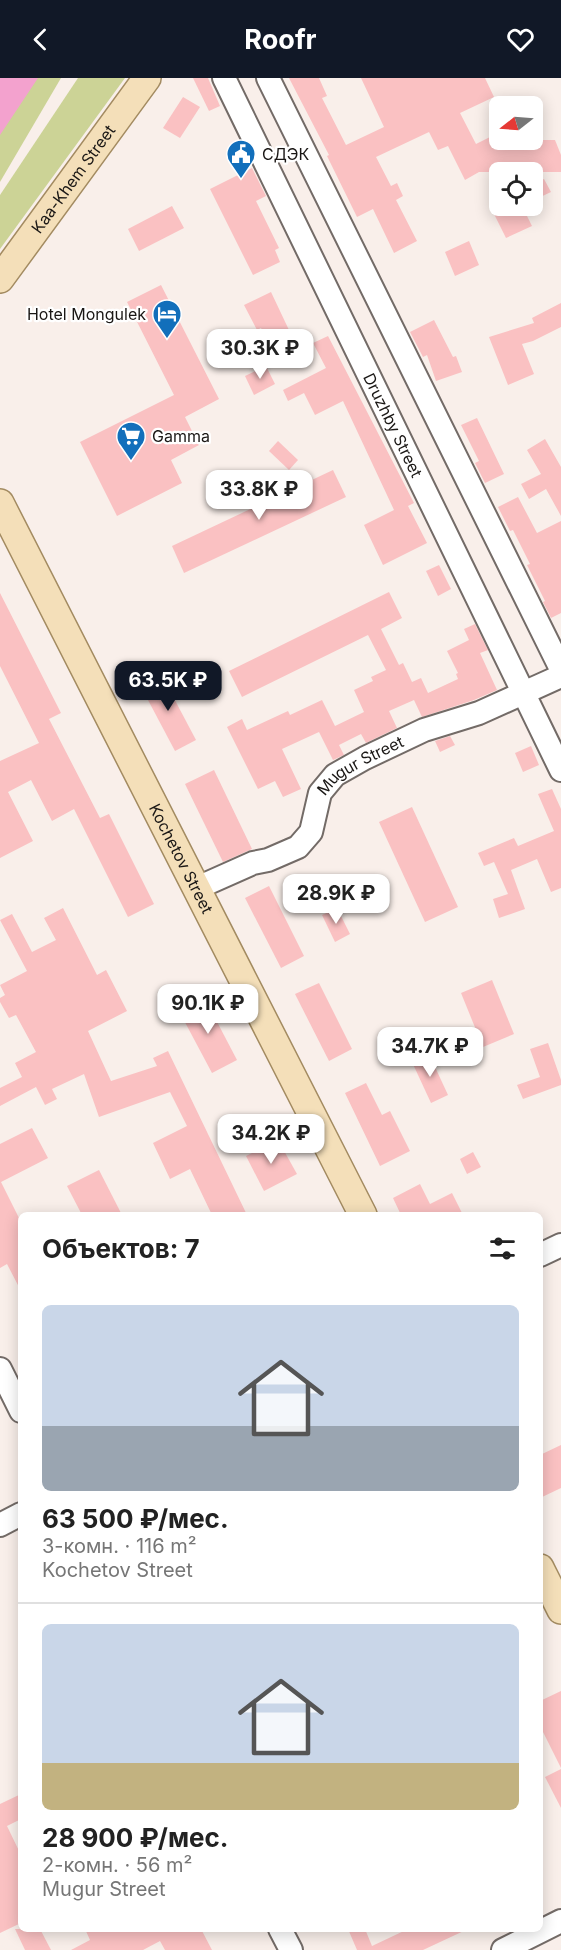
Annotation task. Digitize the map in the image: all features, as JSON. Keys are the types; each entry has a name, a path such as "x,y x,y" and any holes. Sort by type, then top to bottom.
{"main road":[{"name":"Kaa-Khem Street","path":"0,279 147,78"},
{"name":"Kochetov Street","path":"0,503 361,1212"},
{"path":"543,1574 561,1610"}],"street":[{"name":"Druzhby Street","path":"224,78 561,770"},
{"path":"268,78 561,669"},
{"name":"Mugur Street","path":"197,888 253,863 268,860 298,847 311,832 320,793 335,775 424,730 479,713 561,676"},
{"path":"543,1254 561,1245"},
{"path":"0,1369 18,1405"},
{"path":"0,1525 18,1516"},
{"path":"543,1930 561,1921"},
{"path":"282,1932 291,1950"},
{"path":"503,1950 539,1932"}],"green space":[{"path":"0,78 61,78 0,182"},
{"path":"78,78 125,78 0,249 0,195"}],"shaded area":[{"path":"0,78 38,78 0,135"}],"building":[{"path":"193,78 208,78 220,106 209,111"},
{"path":"289,78 319,78 327,96 322,98 346,145 384,127 361,78 485,78 494,96 489,96 489,99 460,113 476,144 489,138 489,150 543,150 543,140 555,140 561,155 561,172 543,172 543,162 489,162 489,172 479,172 465,180 448,146 438,150 429,132 376,157 391,186 397,183 403,196 396,200 417,241 394,253 373,209 357,217 327,156 329,155"},
{"path":"183,97 200,107 180,138 163,128"},
{"path":"252,168 266,196 256,201 279,248 275,250 280,262 253,275 210,189"},
{"path":"543,179 551,192 543,196"},
{"path":"172,206 184,228 139,251 128,229"},
{"path":"495,216 527,216 532,226 506,238"},
{"path":"469,241 479,265 455,276 445,252"},
{"name":"Gamma","path":"161,285 219,399 185,417 199,445 171,460 182,483 117,516 80,442 174,395 127,302"},
{"path":"271,292 297,347 276,358 261,328 257,330 244,305"},
{"path":"561,303 561,327 522,344 534,374 508,385 489,337 534,323 532,318"},
{"path":"434,320 453,357 456,356 462,372 436,381 427,355 423,357 410,332"},
{"path":"328,336 414,503 408,506 427,543 383,565 364,525 394,510 343,401 315,415 304,393 288,401 283,390 326,368 313,343"},
{"path":"266,366 275,384 254,395 245,376"},
{"path":"477,418 504,474 485,483 475,463 479,461 461,425"},
{"path":"545,439 561,467 561,516 546,489 529,499 521,484 541,474 527,450"},
{"path":"278,441 298,460 289,470 269,451"},
{"path":"333,470 346,497 184,573 172,546"},
{"path":"518,497 537,533 561,521 561,613 551,618 527,565 530,564 513,530 510,531 498,507"},
{"path":"439,565 451,589 438,596 426,571"},
{"path":"389,592 402,618 381,629 399,665 403,663 412,682 421,678 428,693 458,679 456,674 458,673 447,651 469,640 464,629 475,624 488,650 480,653 497,690 422,717 414,700 389,711 397,728 366,743 361,734 339,745 344,755 333,760 319,732 282,749 301,789 283,797 275,781 258,789 227,727 242,719 247,730 288,711 290,715 322,700 335,726 364,712 354,690 373,681 371,677 386,670 368,635 242,697 229,671"},
{"path":"0,593 61,713 49,719 100,818 109,814 154,904 128,917 74,809 52,821 31,780 8,792 33,841 0,858 0,761 39,743 0,666"},
{"path":"160,672 196,740 175,751 139,683"},
{"path":"450,736 455,745 440,752 435,741"},
{"path":"531,746 539,765 523,772 515,753"},
{"path":"214,770 252,849 223,862 185,784"},
{"path":"552,789 561,809 561,888 551,892 537,859 511,870 525,909 499,918 493,899 508,894 494,862 484,866 478,853 514,838 518,846 554,831 538,794"},
{"path":"412,807 458,907 425,922 379,822"},
{"path":"269,886 304,956 281,968 245,898"},
{"path":"63,908 97,975 106,970 127,1011 88,1031 111,1081 157,1066 153,1058 168,1051 246,1212 211,1212 190,1169 170,1179 153,1143 187,1126 170,1092 99,1117 84,1074 52,1089 57,1099 45,1105 36,1087 0,1106 0,1088 22,1077 15,1063 36,1052 16,1015 9,1018 0,1002 0,998 5,995 0,985 27,971 0,920 12,914 32,952 56,940 44,918"},
{"path":"337,908 350,934 335,942 322,915"},
{"path":"492,980 514,1034 483,1047 461,993"},
{"path":"319,983 352,1049 329,1061 295,994"},
{"path":"204,997 237,1060 212,1073 179,1011"},
{"path":"548,1043 561,1085 523,1099 517,1085 540,1077 530,1049"},
{"path":"429,1054 448,1095 431,1103 412,1062"},
{"path":"366,1083 382,1115 390,1111 410,1151 380,1166 345,1093"},
{"path":"32,1128 48,1158 1,1182 18,1216 18,1285 7,1264 0,1268 0,1144"},
{"path":"278,1140 297,1174 264,1191 246,1156"},
{"path":"473,1152 481,1167 467,1174 460,1159"},
{"path":"99,1170 120,1212 80,1212 67,1186"},
{"path":"420,1184 430,1204 452,1193 462,1212 400,1212 393,1198"},
{"path":"561,1445 561,1488 543,1497 543,1454"},
{"path":"561,1691 561,1768 543,1732 543,1700"},
{"path":"561,1769 561,1808 545,1777"},
{"path":"18,1795 18,1820 7,1826 18,1849 18,1924 0,1933 0,1804"},
{"path":"15,1929 18,1929 18,1932 42,1932 51,1950 25,1950"},
{"path":"86,1932 203,1932 212,1950 165,1950 160,1941 143,1950 71,1950 90,1940"},
{"path":"349,1932 366,1932 372,1946 402,1932 462,1932 423,1950 357,1950"}],"place":[{"name":"СДЭК","path":"241,180"},
{"name":"Hotel Mongulek","path":"167,340"},
{"name":"Gamma","path":"131,462"}]}
